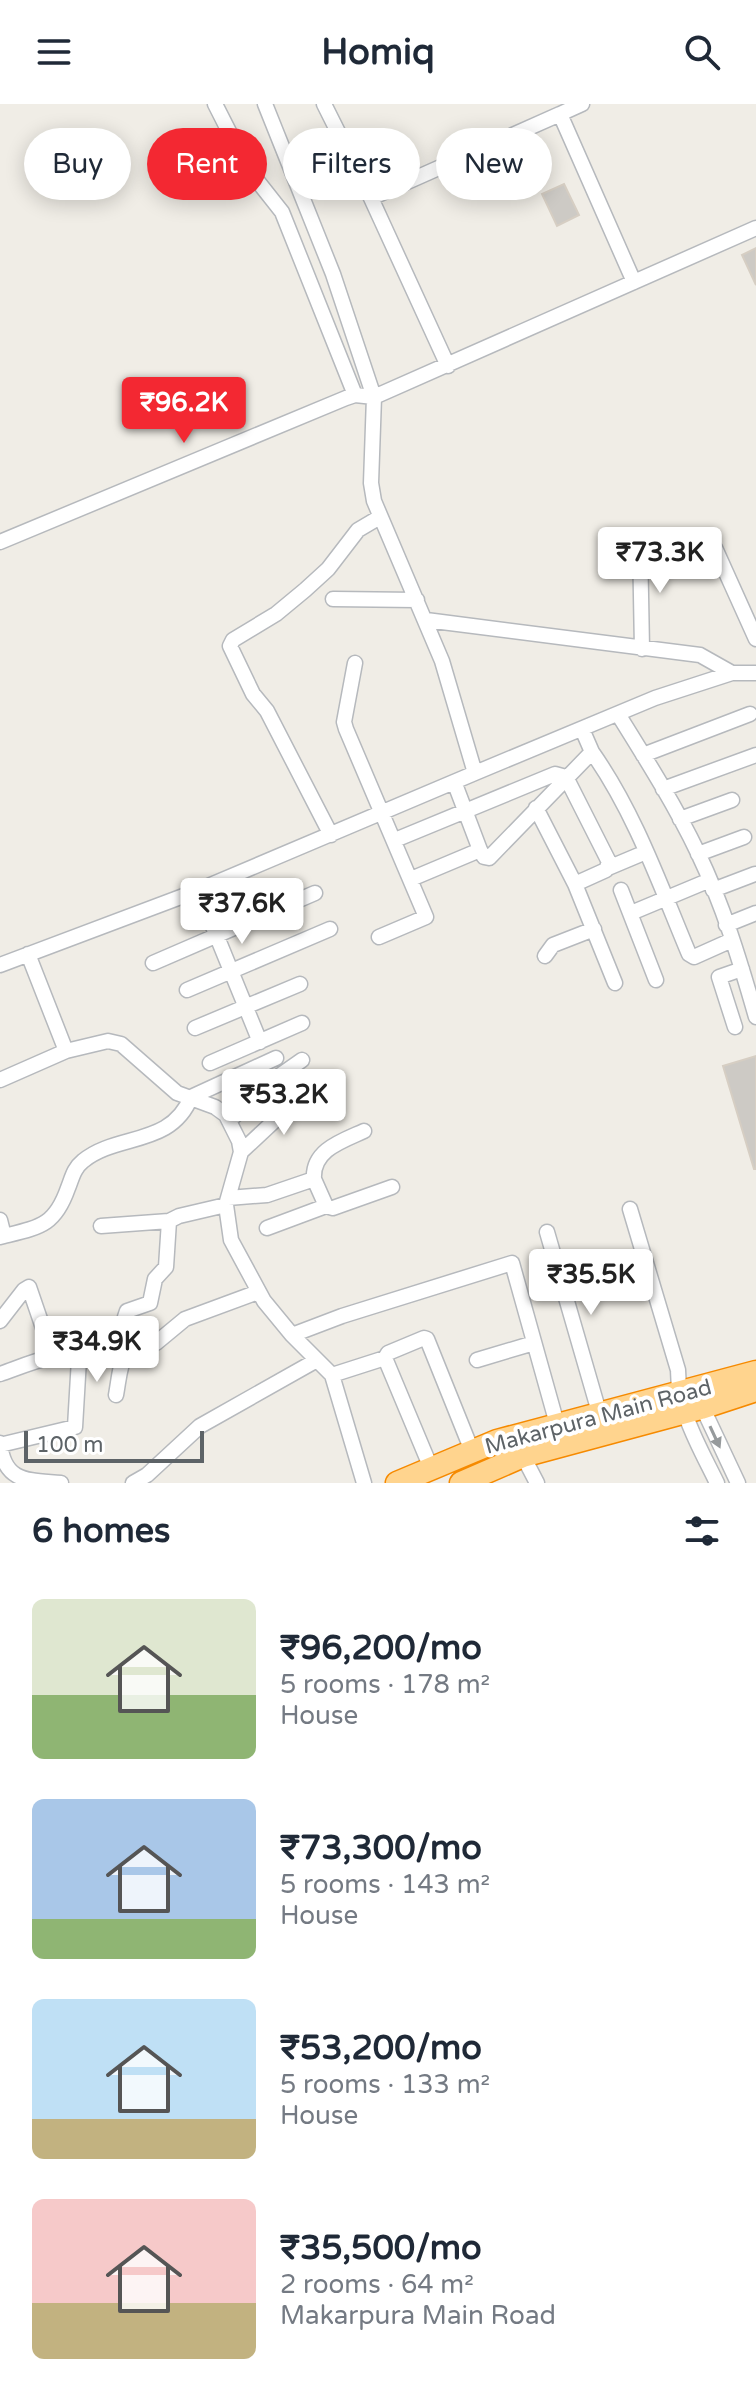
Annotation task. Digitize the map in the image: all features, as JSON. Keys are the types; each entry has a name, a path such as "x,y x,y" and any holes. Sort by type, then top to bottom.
{"highway":[{"name":"Makarpura Main Road","path":"461,1483 523,1456 690,1401 756,1372"},
{"name":"Makarpura Main Road","path":"397,1483 497,1441 599,1412 756,1390"}],"street":[{"path":"215,104 248,169 282,212 355,395"},
{"path":"265,104 333,274 374,397 371,483 380,517 442,661 475,773"},
{"path":"324,104 336,128"},
{"path":"420,175 554,112 582,104"},
{"path":"554,112 634,282"},
{"path":"372,200 448,366"},
{"path":"0,542 355,395 374,397 756,228"},
{"path":"331,835 230,646 233,640 276,614 305,590 328,569 358,530 380,517"},
{"path":"640,542 642,649"},
{"path":"715,548 756,639"},
{"path":"333,599 417,600"},
{"path":"426,620 700,655 732,673"},
{"path":"355,663 344,722 426,917 379,937"},
{"path":"0,965 198,890 655,698 732,673 756,673 756,666"},
{"path":"618,714 698,854 741,965 756,1017"},
{"path":"643,755 750,714"},
{"path":"582,729 646,852 691,957 732,940"},
{"path":"455,784 480,850 484,857 489,858 592,752"},
{"path":"663,789 756,755"},
{"path":"395,840 555,774 566,777 609,862 608,868"},
{"path":"680,819 732,800"},
{"path":"536,808 575,884 615,983"},
{"path":"698,854 744,837"},
{"path":"411,879 480,850"},
{"path":"575,884 646,852"},
{"path":"631,913 666,899 755,874"},
{"path":"198,890 260,1042"},
{"path":"621,890 656,980"},
{"path":"153,963 315,893"},
{"path":"726,925 756,913"},
{"path":"187,990 330,929"},
{"path":"545,956 553,945 594,929"},
{"path":"28,954 66,1051"},
{"path":"735,1027 719,977 756,956"},
{"path":"195,1028 300,984"},
{"path":"210,1063 302,1023"},
{"path":"0,1080 66,1051 108,1041 121,1044 177,1093 215,1107 229,1121 241,1152 227,1202 231,1240 258,1292 292,1335 332,1375 364,1483"},
{"path":"0,1220 2,1236 48,1221 60,1210 75,1169 85,1159 157,1132 184,1113 191,1097 276,1058"},
{"path":"229,1121 272,1081 302,1060"},
{"path":"241,1152 302,1095"},
{"path":"326,1206 313,1174 317,1161 326,1150 364,1131"},
{"path":"101,1226 169,1221 314,1179"},
{"path":"267,1228 326,1206 333,1208 392,1187"},
{"path":"630,1209 678,1370 717,1483"},
{"path":"135,1344 125,1317 132,1308 148,1304 152,1299 155,1279 166,1267 169,1221"},
{"path":"547,1232 599,1412"},
{"path":"292,1335 342,1316 511,1263 557,1424"},
{"path":"0,1321 29,1287 53,1357"},
{"path":"116,1395 123,1356 135,1344 144,1341 156,1343 185,1319 258,1292"},
{"path":"332,1375 385,1358 388,1353 427,1339 472,1451"},
{"path":"477,1360 534,1343"},
{"path":"0,1374 68,1354 79,1359 75,1427 0,1444 4,1470 23,1480 61,1483"},
{"path":"385,1358 431,1468"},
{"path":"133,1483 147,1475 200,1426 317,1360"},
{"path":"690,1401 738,1483"},
{"path":"523,1456 537,1483"}],"building":[{"path":"564,184 579,215 557,226 545,200 552,200 552,189"},
{"path":"756,248 756,285 742,255"},
{"path":"756,1056 756,1169 754,1169 723,1066"}]}
